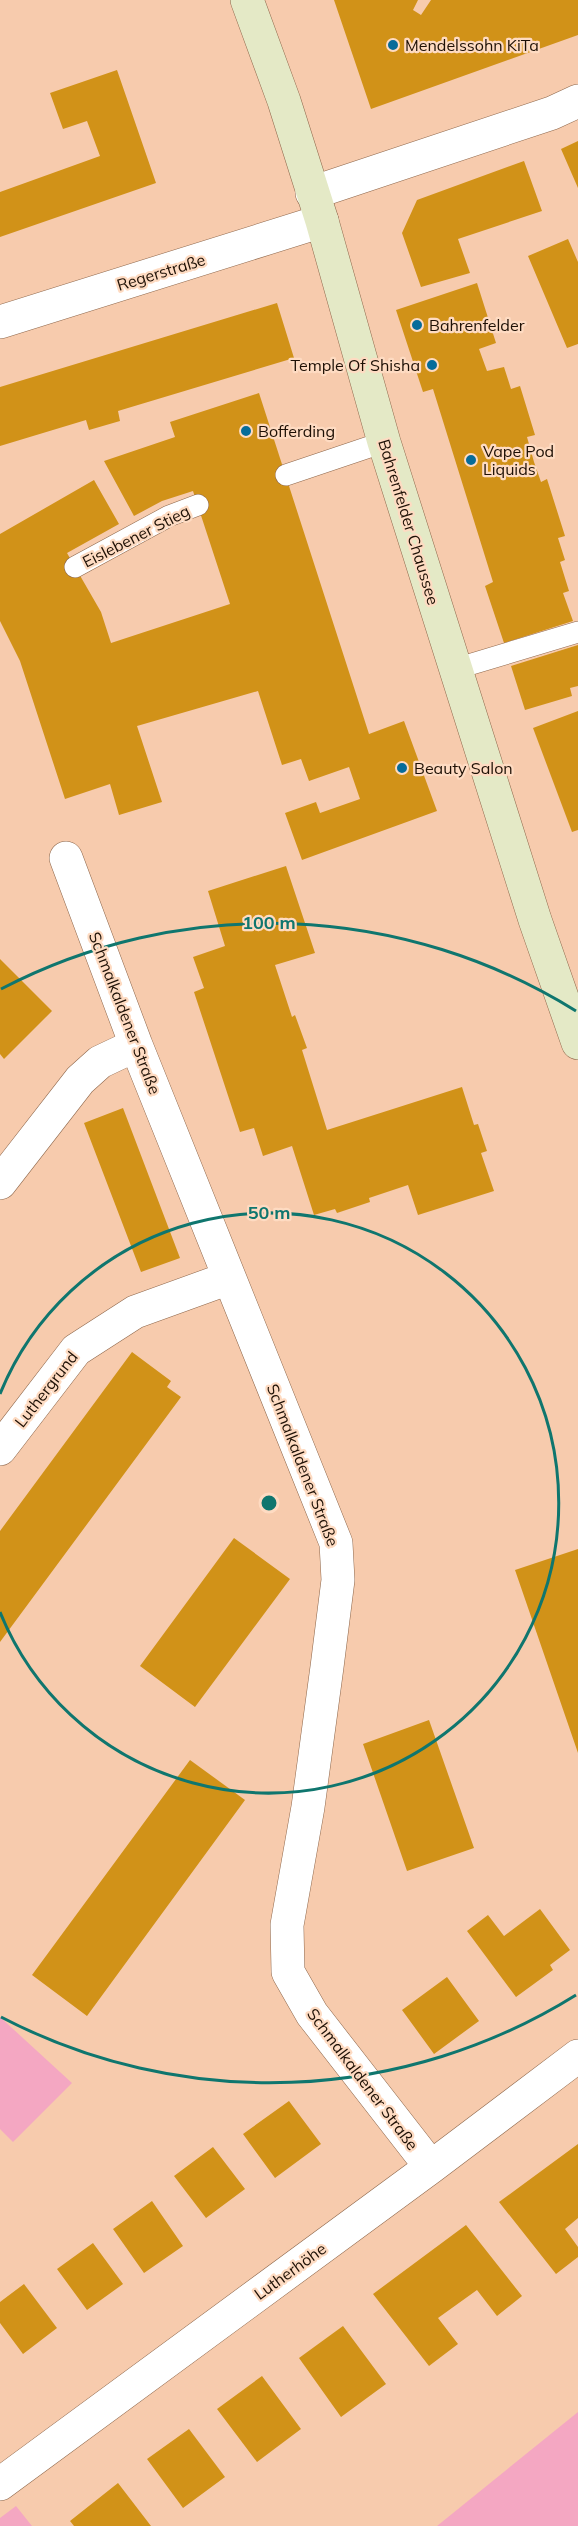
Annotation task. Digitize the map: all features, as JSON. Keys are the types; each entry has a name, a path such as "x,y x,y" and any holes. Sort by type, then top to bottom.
{"main road":[{"name":"Bahrenfelder Chaussee","path":"247,0 284,101 317,207 384,442 535,920 578,1043"}],"street":[{"name":"Regerstraße","path":"0,322 317,207 578,101"},
{"name":"Schmalkaldener Straße","path":"66,858 136,1045 336,1543 338,1580 327,1667 308,1807 287,1925 288,1972 312,2014 431,2167"},
{"path":"0,1183 80,1080 99,1062 136,1045"},
{"name":"Luthergrund","path":"0,1449 76,1350 135,1312 230,1278"},
{"name":"Lutherhöhe","path":"0,2484 578,2056"}],"lane":[{"path":"286,475 384,442"},
{"name":"Eislebener Stieg","path":"75,567 169,516 198,505"},
{"path":"455,669 578,632"}],"shaded area":[{"path":"0,2017 72,2083 13,2142 0,2129"},
{"path":"578,2412 578,2526 437,2526"},
{"path":"16,2506 32,2526 0,2526 0,2518"}],"building":[{"path":"334,0 418,0 413,10 421,15 431,0 578,0 578,35 371,109"},
{"path":"117,70 156,183 0,237 0,192 100,156 87,121 63,129 50,93"},
{"path":"578,141 578,188 561,149"},
{"path":"524,161 542,211 458,239 470,273 421,287 402,233 417,200"},
{"path":"568,239 578,262 578,344 567,348 528,256"},
{"path":"477,283 496,343 479,349 487,371 504,367 511,389 520,386 535,435 527,437 534,462 541,482 547,479 565,536 558,538 565,560 560,562 569,591 563,593 573,621 504,643 485,586 493,582 433,389 423,392 396,310"},
{"path":"277,303 294,358 118,411 120,421 89,430 86,420 0,446 0,387"},
{"path":"259,393 369,734 404,721 437,811 302,860 285,813 316,802 320,813 360,799 349,767 309,781 301,759 282,765 258,691 137,726 162,802 119,815 110,784 65,799 20,661 0,621 0,534 94,480 119,524 67,553 101,612 111,643 230,604 193,491 162,501 134,516 104,461 175,437 170,422"},
{"path":"578,645 578,686 570,688 572,696 525,710 511,666"},
{"path":"578,711 578,830 572,832 533,728"},
{"path":"286,866 315,953 275,965 292,1017 295,1015 307,1048 302,1050 327,1130 462,1087 474,1125 478,1124 487,1151 481,1153 494,1191 418,1215 408,1185 369,1198 370,1202 337,1213 335,1209 314,1215 292,1146 263,1156 254,1128 240,1132 194,992 204,988 193,957 225,946 208,891"},
{"path":"0,959 52,1011 4,1059 0,1054"},
{"path":"123,1108 180,1258 141,1272 84,1123"},
{"path":"132,1352 171,1381 167,1387 181,1397 0,1642 0,1531"},
{"path":"234,1538 290,1579 195,1707 140,1666"},
{"path":"578,1549 578,1753 515,1570"},
{"path":"429,1720 474,1848 407,1871 363,1744"},
{"path":"190,1760 245,1800 87,2016 32,1975"},
{"path":"540,1909 570,1950 550,1965 553,1970 516,1997 467,1931 488,1915 504,1936"},
{"path":"447,1977 479,2021 434,2054 402,2010"},
{"path":"289,2101 321,2144 275,2178 243,2134"},
{"path":"578,2144 578,2218 565,2229 578,2247 578,2257 556,2274 499,2202"},
{"path":"213,2147 245,2189 206,2218 174,2176"},
{"path":"152,2201 183,2246 144,2273 113,2229"},
{"path":"466,2225 522,2296 497,2316 477,2290 438,2318 458,2344 429,2366 373,2294"},
{"path":"93,2243 123,2284 87,2310 57,2269"},
{"path":"24,2284 57,2328 23,2354 0,2323 0,2302"},
{"path":"343,2326 386,2384 341,2417 299,2358"},
{"path":"262,2376 301,2429 257,2462 217,2409"},
{"path":"189,2429 225,2477 183,2508 147,2459"},
{"path":"118,2483 151,2526 74,2526 70,2521"}],"place":[{"name":"Mendelssohn KiTa","path":"393,45"},
{"name":"Bahrenfelder","path":"417,325"},
{"name":"Temple Of Shisha","path":"432,365"},
{"name":"Bofferding","path":"246,431"},
{"name":"Vape Pod Liquids","path":"471,460"},
{"name":"Beauty Salon","path":"402,768"}]}
